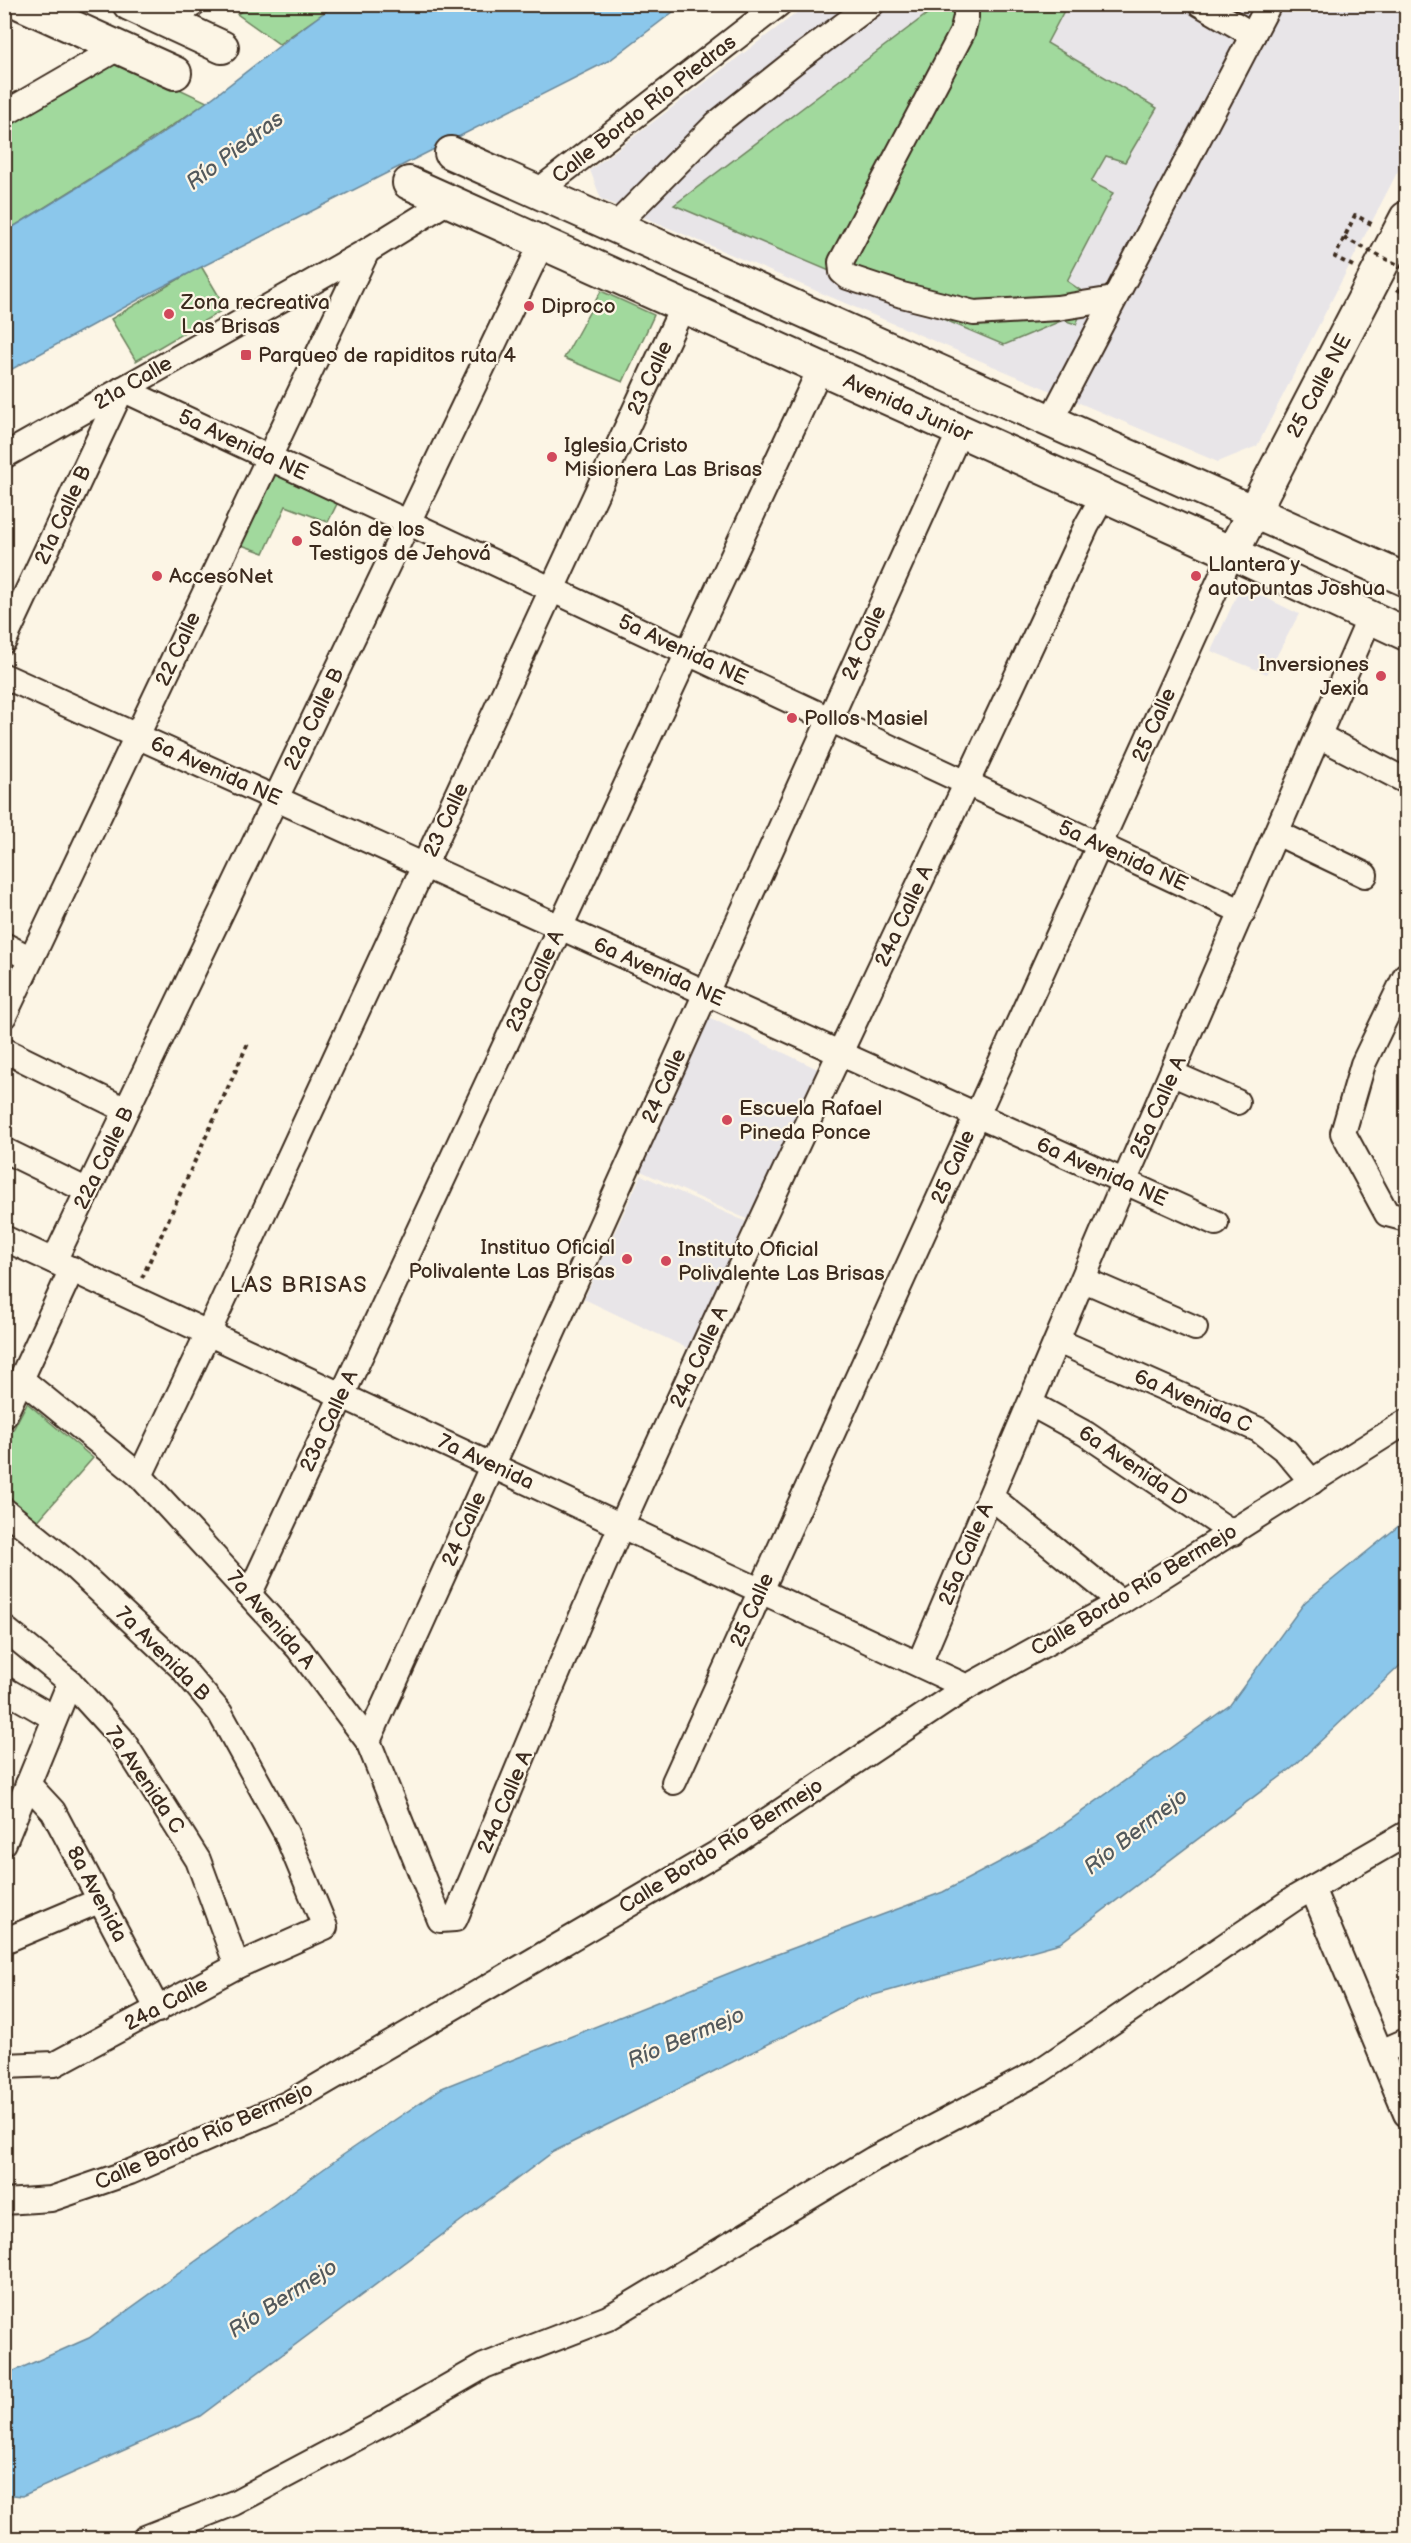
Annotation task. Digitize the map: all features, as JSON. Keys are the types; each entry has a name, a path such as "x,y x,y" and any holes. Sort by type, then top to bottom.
{"main road":[{"path":"22,4 175,74"},
{"path":"129,4 222,47"},
{"path":"451,153 1407,580"},
{"name":"Avenida Junior","path":"409,183 1104,495 1407,634"},
{"name":"25 Calle NE","path":"1232,553 1407,218"}],"street":[{"path":"166,21 193,4"},
{"name":"Calle Bordo Río Piedras","path":"537,192 779,4"},
{"path":"615,226 716,124 872,4"},
{"path":"966,4 962,33 898,158 841,262 842,272 848,277 902,295 974,313 1057,308 1114,299"},
{"path":"1200,4 1253,35"},
{"path":"1051,420 1269,4"},
{"path":"4,114 118,48"},
{"name":"21a Calle","path":"4,456 367,251 448,201"},
{"name":"22a Calle B","path":"4,1416 21,1379 88,1191 542,243"},
{"name":"22 Calle","path":"4,1016 367,251"},
{"name":"23 Calle","path":"140,1476 683,306"},
{"name":"23a Calle A","path":"250,1593 820,369"},
{"name":"5a Avenida NE","path":"123,389 1243,912"},
{"name":"21a Calle B","path":"4,641 123,389"},
{"name":"24 Calle","path":"368,1741 960,431"},
{"name":"24a Calle A","path":"440,1920 455,1919 622,1526 839,1053 968,783 1087,525 1104,495"},
{"name":"25 Calle","path":"674,1782 1232,553"},
{"name":"25a Calle A","path":"919,1664 1124,1182 1173,1074 1370,617"},
{"name":"6a Avenida NE","path":"4,676 1215,1223"},
{"path":"1319,736 1407,781"},
{"path":"1277,833 1365,875"},
{"path":"4,945 31,959"},
{"path":"1407,975 1363,1064 1343,1133 1387,1214 1407,1219"},
{"path":"4,1050 126,1110"},
{"path":"1173,1074 1237,1102"},
{"path":"4,1150 88,1191"},
{"name":"7a Avenida","path":"4,1238 967,1687"},
{"path":"1084,1280 1195,1328"},
{"name":"6a Avenida C","path":"1058,1341 1259,1430 1286,1451 1312,1482"},
{"name":"7a Avenida A","path":"21,1379 140,1476 250,1593 299,1649 368,1741 440,1920"},
{"name":"6a Avenida D","path":"1031,1404 1086,1434 1233,1533"},
{"name":"Calle Bordo Río Bermejo","path":"4,2202 51,2199 130,2172 289,2103 726,1848 967,1687 1121,1602 1407,1422"},
{"path":"991,1497 1121,1602"},
{"name":"7a Avenida B","path":"4,1510 73,1566 181,1666 220,1713 286,1833 325,1928"},
{"name":"7a Avenida C","path":"4,1628 70,1682 121,1738 198,1860 237,1966"},
{"path":"4,1843 70,1682"},
{"path":"4,1689 54,1718"},
{"name":"8a Avenida","path":"28,1784 53,1811 158,2010"},
{"path":"145,2538 234,2503 381,2425 484,2366 608,2318 873,2159 1040,2072 1295,1898 1407,1834"},
{"path":"1312,1888 1407,2114"},
{"path":"4,1941 101,1900"},
{"name":"24a Calle","path":"4,2066 56,2064 237,1966 325,1928"},
{"path":"1381,2052 1407,2041"}],"path":[{"path":"1335,257 1355,215"},
{"path":"1344,238 1407,269"},
{"path":"133,1298 249,1041"}],"shaded area":[{"path":"807,5 1406,5 1406,155 1257,446 1218,462 601,199 590,170"},
{"path":"1241,586 1299,614 1267,674 1211,651"},
{"name":"Escuela Rafael Pineda Ponce","path":"704,1015 822,1071 751,1221 634,1168"},
{"name":"Instituto Oficial Polivalente Las Brisas","path":"641,1175 749,1223 689,1349 584,1299"}],"green space":[{"path":"251,5 335,5 279,44 237,14"},
{"path":"939,5 1067,5 1047,43 1157,108 1125,162 1106,156 1091,182 1113,193 1067,281 1089,296 1076,324 1063,320 1004,345 674,205"},
{"path":"118,60 207,102 111,166 5,232 5,127"},
{"path":"201,266 226,308 136,361 111,319"},
{"path":"601,291 654,315 623,382 564,358"},
{"path":"267,469 338,502 328,522 286,506 264,553 233,542"},
{"path":"27,1403 93,1458 35,1524 5,1499 4,1447"}],"water":[{"name":"Río Piedras","path":"335,5 682,5 610,60 156,290 5,373 5,232 159,136"},
{"name":"Río Bermejo","path":"1406,1520 1406,1660 1292,1768 1060,1943 856,2000 553,2152 200,2416 22,2496 5,2494 5,2375 89,2338 343,2155 442,2088 767,1958 943,1892 1045,1838 1230,1705 1305,1602"}],"place":[{"name":"Diproco","path":"529,306"},
{"name":"Zona recreativa Las Brisas","path":"169,314"},
{"name":"Parqueo de rapiditos ruta 4","path":"246,355"},
{"name":"Iglesia Cristo Misionera Las Brisas","path":"552,457"},
{"name":"Salón de los Testigos de Jehová","path":"297,541"},
{"name":"AccesoNet","path":"157,576"},
{"name":"Llantera y autopuntas Joshua","path":"1196,576"},
{"name":"Inversiones Jexia","path":"1381,676"},
{"name":"Pollos Masiel","path":"792,718"},
{"name":"Escuela Rafael Pineda Ponce","path":"727,1120"},
{"name":"Instituo Oficial Polivalente Las Brisas","path":"627,1259"},
{"name":"Instituto Oficial Polivalente Las Brisas","path":"666,1261"}],"district":[{"name":"LAS BRISAS","path":"299,1285"}]}
